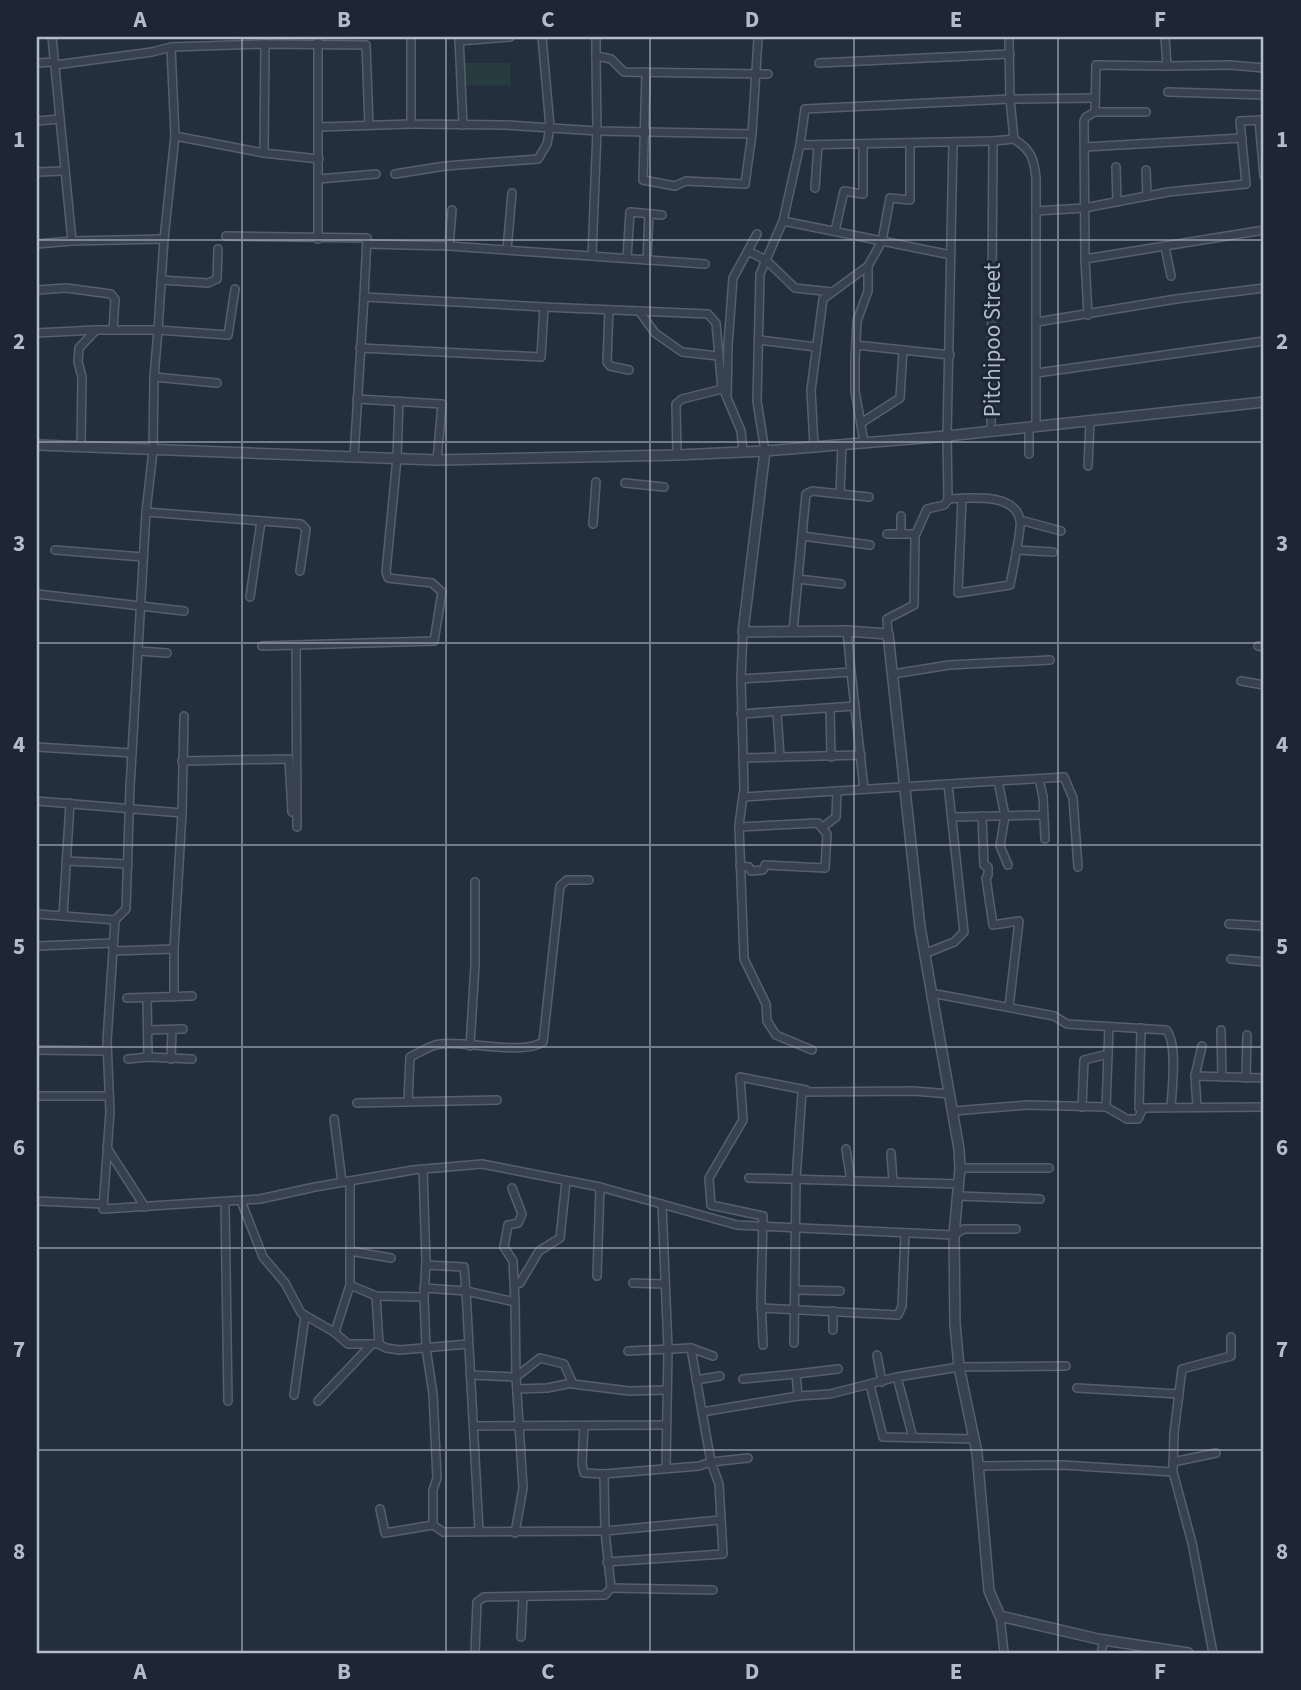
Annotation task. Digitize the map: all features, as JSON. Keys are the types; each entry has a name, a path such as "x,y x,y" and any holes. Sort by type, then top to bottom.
{"street":[{"path":"52,37 72,241"},
{"path":"411,37 411,124"},
{"path":"463,125 459,39 510,37"},
{"path":"395,174 445,166 538,159 547,144 550,127 542,37"},
{"path":"592,256 597,131 596,37"},
{"path":"1009,37 1014,139"},
{"path":"1165,37 1167,66"},
{"path":"646,72 643,180 675,186 686,181 745,184 752,134 758,39"},
{"path":"37,63 54,64 152,52 171,47 318,40 361,41 366,45 369,125"},
{"path":"318,40 318,239"},
{"path":"264,153 265,44"},
{"path":"171,47 175,136 154,377 153,451 140,607 126,909 115,920 113,947 103,1209 260,1199 346,1181 423,1169 482,1164 600,1187 737,1225 954,1235 964,1229 1016,1229"},
{"path":"819,63 1010,54"},
{"path":"596,56 611,59 624,72 768,74"},
{"path":"1095,112 1096,65 1230,65 1264,68"},
{"path":"1168,92 1264,95"},
{"path":"811,1050 776,1035 767,1021 766,1004 744,959 739,827 743,797 743,632 765,451 757,401 760,274 783,220 805,109 1095,98"},
{"path":"1088,315 1084,121 1095,112 1146,112"},
{"path":"37,121 60,119"},
{"path":"1036,211 1084,208 1147,196 1246,184 1240,121 1261,120 1264,176"},
{"path":"319,127 411,124 752,134"},
{"path":"175,136 264,153 319,159"},
{"path":"1085,147 1242,138"},
{"path":"800,145 1014,139 1026,146 1034,157 1036,211 1037,373 1029,454"},
{"name":"Pitchipoo Street","path":"993,141 991,430 1033,428 1264,402"},
{"path":"953,142 948,499 944,505 927,509 915,534 914,605 887,619 924,954 953,1111 960,1168 954,1235 955,1324 959,1367 978,1466 989,1591 1000,1616 1004,1653"},
{"path":"864,442 855,391 858,321 868,290 869,266 882,241 890,198 910,200 910,143"},
{"path":"835,231 844,191 863,194 863,144"},
{"path":"815,188 818,145"},
{"path":"1116,167 1117,202"},
{"path":"1146,170 1147,196"},
{"path":"37,172 65,171"},
{"path":"319,179 376,174"},
{"path":"507,250 512,194"},
{"path":"449,246 452,210"},
{"path":"627,258 630,212 662,215"},
{"path":"647,260 649,214"},
{"path":"783,220 951,255"},
{"path":"1085,259 1264,231"},
{"path":"725,392 733,278 757,234"},
{"path":"226,236 367,238 354,457"},
{"path":"37,244 164,239"},
{"path":"367,244 449,246 705,264"},
{"path":"1166,247 1171,276"},
{"path":"161,280 208,283 217,279 218,249"},
{"path":"748,251 766,260 795,288 832,292"},
{"path":"814,446 811,390 823,299 869,266"},
{"path":"37,290 66,288 111,294 115,299 113,330"},
{"path":"1037,322 1176,299 1264,288"},
{"path":"37,334 158,330 228,335 235,289"},
{"path":"364,297 708,314 716,323 718,356 725,392 741,431 743,452"},
{"path":"360,348 541,357 544,307"},
{"path":"609,310 607,362 610,366 629,370"},
{"path":"639,311 654,333 682,352 718,356"},
{"path":"81,447 82,377 78,362 79,348 97,330"},
{"path":"759,340 816,347"},
{"path":"1037,373 1264,341"},
{"path":"856,345 950,355"},
{"path":"861,423 900,398 903,350"},
{"path":"154,377 217,383"},
{"path":"677,455 676,404 682,399 725,392"},
{"path":"358,399 442,404 437,460"},
{"path":"262,646 434,640 442,592 432,583 388,578 386,572 397,458 399,401"},
{"path":"1088,466 1090,422"},
{"path":"37,445 437,460 765,451 991,430"},
{"path":"840,494 842,444"},
{"path":"593,524 596,482"},
{"path":"625,482 664,487"},
{"path":"793,631 806,494 813,491 869,497"},
{"path":"948,499 962,498 1004,501 1013,508 1020,520 1010,585 958,593 962,498"},
{"path":"146,512 305,526 300,571"},
{"path":"901,516 901,534"},
{"path":"1020,520 1061,531"},
{"path":"250,597 261,521"},
{"path":"887,534 915,534"},
{"path":"802,536 870,545"},
{"path":"55,550 143,557"},
{"path":"1016,550 1053,552"},
{"path":"798,579 841,584"},
{"path":"37,594 184,611"},
{"path":"743,632 846,631 888,634"},
{"path":"846,631 864,789"},
{"path":"296,645 297,827"},
{"path":"138,651 167,653"},
{"path":"893,674 949,665 1050,660"},
{"path":"741,679 851,672"},
{"path":"1241,681 1264,685"},
{"path":"741,714 855,706"},
{"path":"830,708 831,757"},
{"path":"777,712 780,757"},
{"path":"174,997 184,716"},
{"path":"37,747 132,753"},
{"path":"743,758 861,755"},
{"path":"182,761 289,759 292,813"},
{"path":"743,797 1064,777 1073,797 1078,867"},
{"path":"1039,779 1043,797 1045,839"},
{"path":"998,781 1005,816 1000,846 1008,865"},
{"path":"924,954 954,942 964,932 948,784"},
{"path":"823,827 836,817 837,791"},
{"path":"37,801 182,813"},
{"path":"63,916 70,803"},
{"path":"952,817 1043,815"},
{"path":"982,816 984,865 988,867 986,878 993,925 1018,921 1009,1007"},
{"path":"739,827 818,823 827,834 825,868 765,865 763,870 756,872 749,867 740,866"},
{"path":"983,846 1000,846"},
{"path":"66,861 128,864"},
{"path":"408,1102 410,1057 439,1044 537,1045 543,1042 560,886 567,880 589,880"},
{"path":"470,1046 475,965 475,882"},
{"path":"37,914 115,920"},
{"path":"1229,924 1264,926"},
{"path":"37,946 174,949"},
{"path":"1231,959 1264,962"},
{"path":"931,993 1054,1016 1067,1024 1166,1030 1171,1035 1171,1107"},
{"path":"127,998 192,996"},
{"path":"147,998 148,1057"},
{"path":"1106,1107 1109,1027"},
{"path":"1141,1028 1139,1108 1264,1107"},
{"path":"148,1030 183,1029"},
{"path":"171,1059 172,1030"},
{"path":"1221,1030 1222,1077"},
{"path":"1246,1078 1247,1035"},
{"path":"1197,1107 1195,1076 1202,1046"},
{"path":"37,1050 107,1051"},
{"path":"1082,1107 1084,1060 1108,1054"},
{"path":"128,1059 192,1059"},
{"path":"1195,1076 1264,1078"},
{"path":"762,1345 763,1216 711,1205 709,1178 743,1120 740,1077 807,1091 914,1091 950,1094"},
{"path":"794,1343 796,1180 801,1099 803,1092 807,1091"},
{"path":"37,1096 109,1096"},
{"path":"357,1102 497,1100"},
{"path":"953,1111 1027,1105 1106,1107 1127,1119 1138,1119 1143,1108"},
{"path":"334,1119 346,1181 350,1251 350,1285 335,1332"},
{"path":"107,1147 145,1207"},
{"path":"846,1149 850,1181"},
{"path":"891,1153 893,1182"},
{"path":"960,1168 1049,1168"},
{"path":"423,1169 426,1348 433,1394 438,1478 433,1490 433,1525"},
{"path":"749,1178 959,1184"},
{"path":"515,1286 520,1283 539,1251 560,1238 566,1182"},
{"path":"597,1276 600,1187"},
{"path":"512,1188 522,1214 518,1223 508,1225 504,1247 513,1261 515,1286 516,1377 523,1488 515,1533"},
{"path":"958,1196 1040,1199"},
{"path":"37,1201 103,1205"},
{"path":"241,1201 263,1258 285,1283 301,1313 335,1332 348,1344 376,1344 393,1349 468,1344"},
{"path":"225,1202 228,1401"},
{"path":"663,1204 668,1348 666,1468"},
{"path":"761,1308 898,1315 902,1306 905,1234"},
{"path":"350,1251 391,1258"},
{"path":"426,1265 464,1267 479,1531"},
{"path":"633,1283 664,1284"},
{"path":"350,1285 376,1296 466,1291 515,1301"},
{"path":"795,1290 840,1292"},
{"path":"318,1401 376,1344 376,1296"},
{"path":"832,1311 833,1330"},
{"path":"294,1395 305,1316"},
{"path":"1213,1653 1173,1462 1182,1369 1231,1356 1231,1337"},
{"path":"607,1562 723,1554 719,1484 711,1462 691,1348"},
{"path":"628,1351 691,1348 713,1356"},
{"path":"877,1355 882,1382"},
{"path":"470,1375 516,1377 540,1358 564,1363 573,1384 629,1391 666,1390"},
{"path":"702,1412 798,1396 830,1394 897,1377 959,1367 1066,1366"},
{"path":"743,1379 838,1369"},
{"path":"796,1374 798,1396"},
{"path":"696,1380 720,1376"},
{"path":"897,1377 913,1438"},
{"path":"517,1389 547,1388 572,1382"},
{"path":"870,1385 883,1437 974,1439"},
{"path":"1077,1388 1179,1394"},
{"path":"474,1426 666,1424"},
{"path":"584,1426 582,1469 588,1475 699,1466 748,1458"},
{"path":"1173,1462 1216,1453"},
{"path":"978,1466 1063,1465 1173,1472"},
{"path":"475,1653 477,1602 484,1597 595,1597 605,1595 611,1588 604,1531 604,1474"},
{"path":"380,1509 384,1532 433,1525 443,1532 604,1531 720,1520"},
{"path":"611,1588 713,1590"},
{"path":"521,1637 523,1597"},
{"path":"1000,1616 1104,1640 1124,1648 1188,1653"},
{"path":"1101,1653 1104,1640"}],"green space":[{"path":"463,63 510,63 511,86 465,85"}]}
